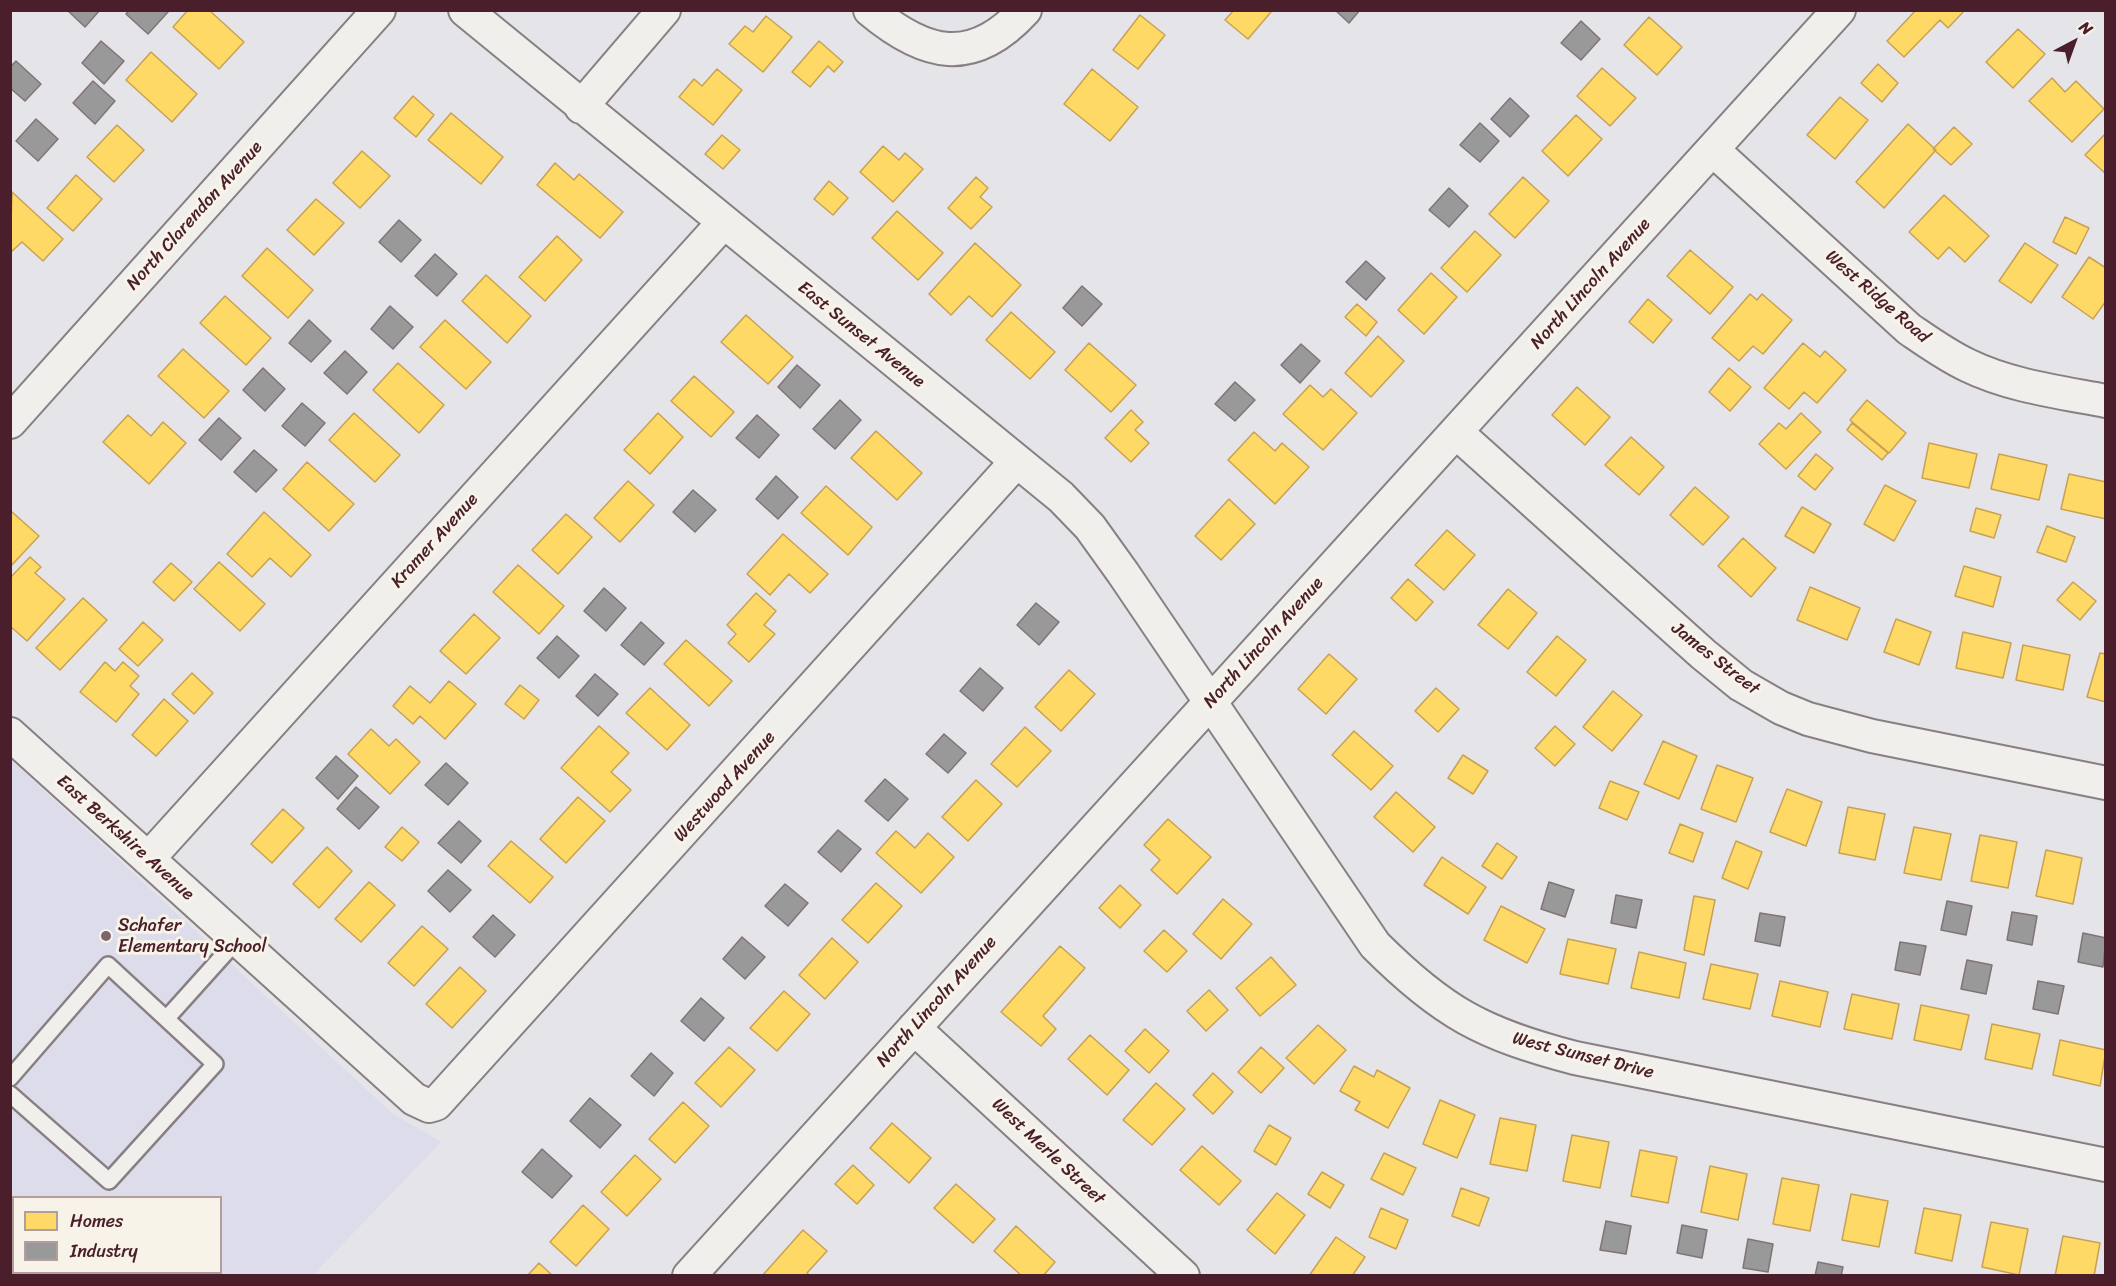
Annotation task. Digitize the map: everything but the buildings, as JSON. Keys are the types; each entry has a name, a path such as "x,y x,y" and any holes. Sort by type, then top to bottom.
{"street":[{"name":"North Clarendon Avenue","path":"10,422 379,10"},
{"name":"East Sunset Avenue","path":"465,10 1061,497 1090,528 1209,703"},
{"path":"581,107 664,10"},
{"path":"870,10 907,37 930,48 955,50 971,47 999,34 1025,10"},
{"name":"North Lincoln Avenue","path":"689,1275 1839,10"},
{"name":"West Ridge Road","path":"1713,150 1909,329 1944,353 1989,374 2029,386 2106,401"},
{"name":"Kramer Avenue","path":"148,859 723,223"},
{"name":"James Street","path":"1456,432 1703,654 1741,685 1781,708 1808,719 1872,736 2106,783"},
{"name":"Westwood Avenue","path":"429,1106 444,1099 1016,462"},
{"name":"West Sunset Drive","path":"1209,703 1375,945 1411,981 1439,1003 1475,1024 1517,1043 1575,1058 2106,1166"},
{"name":"East Berkshire Avenue","path":"10,734 414,1100 429,1106"},
{"name":"West Merle Street","path":"914,1028 1183,1275"}],"lane":[{"path":"167,1018 238,939"},
{"path":"10,1078 108,965 215,1064 109,1181 10,1094"}],"shaded area":[{"name":"Schafer Elementary School","path":"10,759 393,1114 441,1142 313,1275 11,1275"}],"place":[{"name":"Schafer Elementary School","path":"106,936"}]}
